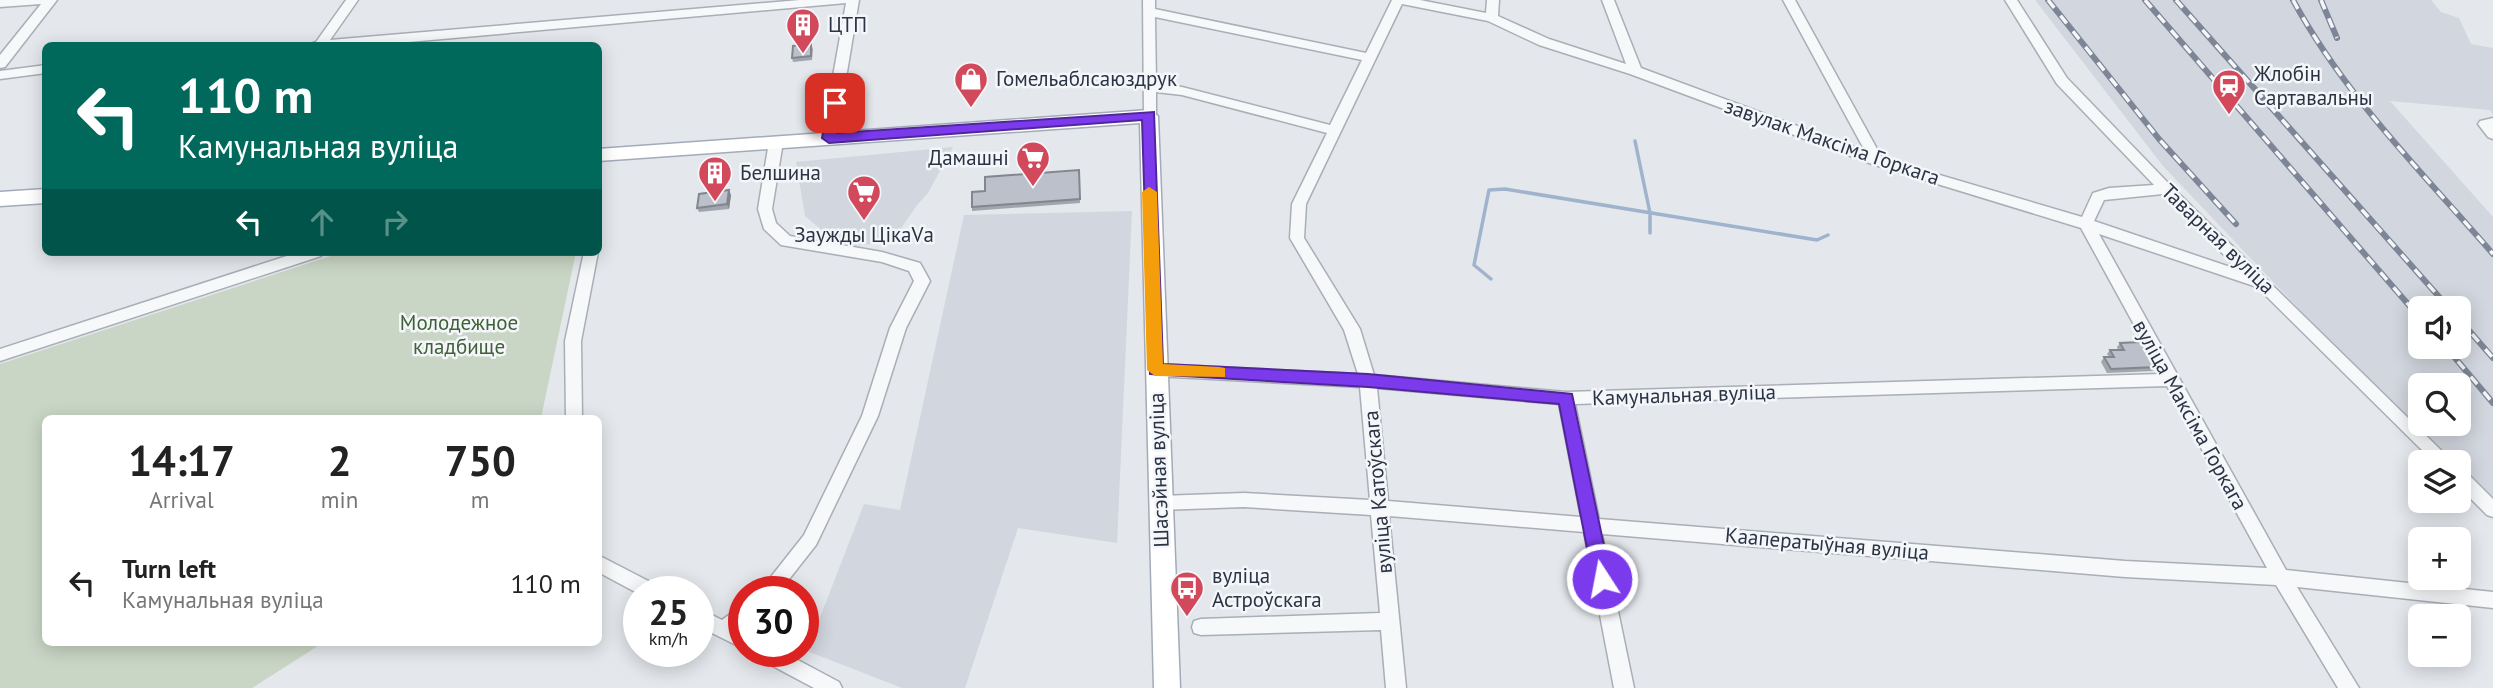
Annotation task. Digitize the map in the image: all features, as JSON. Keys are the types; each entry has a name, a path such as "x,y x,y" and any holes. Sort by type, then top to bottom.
{"main road":[{"path":"602,155 1149,116"},
{"name":"Шасэйная вуліца","path":"1149,116 1167,688"},
{"path":"0,199 42,196"}],"street":[{"path":"0,3 44,0"},
{"path":"0,64 51,0"},
{"path":"322,42 352,0"},
{"path":"355,42 845,0"},
{"path":"829,138 853,0"},
{"name":"завулак Максіма Горкага","path":"1399,0 1492,18 1544,42 1635,71 1877,161 2086,224 2265,284"},
{"name":"вуліца Катоўскага","path":"1396,688 1368,381 1352,329 1297,238 1298,204 1399,0"},
{"path":"1492,18 1493,0"},
{"path":"1608,0 1635,71"},
{"path":"1789,0 1877,161"},
{"name":"Таварная вуліца","path":"2011,0 2062,81 2166,189 2433,450"},
{"path":"1149,6 1370,58"},
{"name":"Шасэйная вуліца","path":"1149,6 1149,116"},
{"path":"0,75 42,70"},
{"path":"1149,87 1182,92 1332,131"},
{"path":"2493,122 2485,124 2493,134"},
{"path":"776,142 765,209 769,225 786,241 882,257 915,267 922,281 898,328 870,416 837,477 810,540 781,576"},
{"path":"2086,224 2098,197 2109,193 2166,189"},
{"name":"вуліца Максіма Горкага","path":"2086,224 2281,577 2349,688"},
{"path":"0,355 304,256"},
{"path":"574,415 573,341 590,256"},
{"name":"Камунальная вуліца","path":"1155,370 1368,381 1566,398 2171,380"},
{"path":"1566,398 1624,688"},
{"path":"2471,488 2493,510"},
{"name":"Кааператыўная вуліца","path":"1160,503 1244,500 1378,508 2111,568 2281,577 2493,600"},
{"path":"602,565 623,576"},
{"path":"1201,627 1390,621"},
{"path":"714,625 728,632"},
{"path":"724,630 728,626"},
{"path":"793,667 832,688"}],"shaded area":[{"path":"2035,0 2431,0 2441,12 2459,18 2471,44 2493,48 2493,115 2490,110 2390,101 2493,217 2493,499 2471,478 2471,450 2440,450 2425,436 2471,436 2471,373 2408,373 2408,420 2375,389 2163,166"},
{"path":"953,147 928,193 892,242 842,247 805,216 796,162"},
{"path":"1132,211 1117,543 1018,528 965,688 902,688 819,656 819,620 864,504 900,510 964,215"}],"green space":[{"name":"Молодежное кладбище","path":"331,256 575,256 542,415 42,415 42,646 318,646 252,688 0,688 0,364"}],"building":[{"path":"811,44 811,56 792,58 793,46"},
{"name":"Дамашні","path":"1079,170 1080,199 972,207 972,192 985,191 985,177"},
{"path":"729,190 727,204 697,208 699,194"},
{"path":"2141,342 2156,367 2111,369 2104,357 2114,357 2110,350 2124,350 2120,343"}],"waterway":[{"path":"1635,141 1650,213"},
{"path":"1491,279 1474,265 1489,190 1505,189 1650,213"},
{"path":"1650,213 1817,240 1828,235"},
{"path":"1650,213 1650,233"}],"railway":[{"path":"2048,0 2159,139 2236,224"},
{"path":"2145,0 2408,304"},
{"path":"2176,0 2438,296"},
{"path":"2293,0 2336,69 2360,101 2493,254"},
{"path":"2321,0 2337,38"},
{"path":"2471,333 2493,358"},
{"path":"2456,359 2493,403"}],"slow traffic":[{"path":"1149,192 1155,370 1219,373"}],"place":[{"name":"ЦТП","path":"803,55"},
{"name":"Гомельаблсаюздрук","path":"971,109"},
{"name":"Жлобін Сартавальны","path":"2229,116"},
{"name":"Дамашні","path":"1033,188"},
{"name":"Белшина","path":"715,203"},
{"name":"Заужды ЦікаVа","path":"864,222"},
{"name":"вуліца Астроўскага","path":"1187,618"}],"route":[{"path":"835,103 829,138 1149,116 1155,370 1368,381 1566,398 1602,579"}]}
